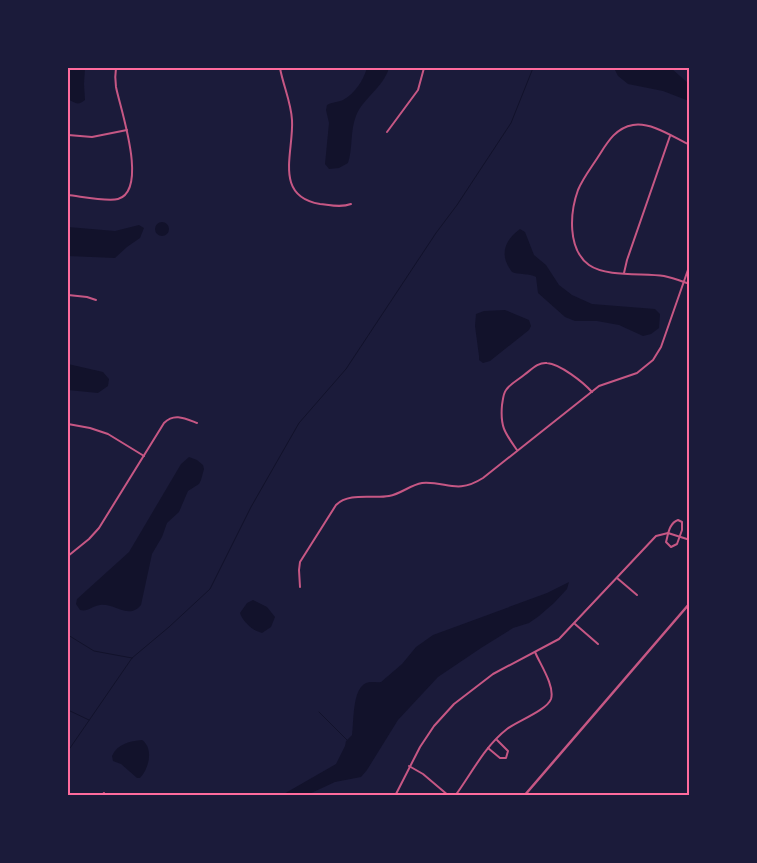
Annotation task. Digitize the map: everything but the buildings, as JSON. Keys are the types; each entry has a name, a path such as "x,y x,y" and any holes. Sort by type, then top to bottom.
{"street":[{"path":"68,195 113,200 121,198 127,193 130,185 131,152 115,85 116,68"},
{"path":"280,68 292,115 288,172 293,187 298,195 311,202 343,206 350,204"},
{"path":"387,132 418,90 424,68"},
{"path":"690,145 645,125 631,125 621,129 612,136 583,180 577,194 573,230 578,252 583,260 595,268 604,271 662,276 690,284"},
{"path":"68,135 92,137 126,130"},
{"path":"624,273 626,260 670,136"},
{"path":"300,588 298,570 300,562 341,500 388,496 421,484 449,487 470,485 483,478 604,383 638,374 653,360 661,347 690,264"},
{"path":"68,295 96,300"},
{"path":"518,451 505,434 501,421 503,398 508,388 536,365 545,362 553,364 582,381 592,392"},
{"path":"68,556 99,528 166,420 178,417 197,423"},
{"path":"68,424 108,434 144,456"},
{"path":"678,520 683,524 680,537 677,544 671,546 666,542 674,521 678,520"},
{"path":"395,796 409,766 434,726 460,698 493,674 559,639 575,624 652,539 660,534 668,533 690,540"},
{"path":"617,578 637,595"},
{"path":"524,796 690,603"},
{"path":"575,624 598,644"},
{"path":"455,796 476,762 496,739 518,722 546,707 550,701 551,686 535,652"},
{"path":"488,748 500,758 506,758 508,752 496,739"},
{"path":"409,766 423,774 449,796"},
{"path":"100,796 104,793"}],"shaded area":[{"path":"68,68 85,68 85,100 80,103 75,103 68,99"},
{"path":"367,68 389,68 382,81 363,104 356,116 348,163 339,168 329,169 325,164 329,123 326,110 327,105 343,100 351,94 361,82"},
{"path":"614,68 671,68 689,84 689,101 663,91 628,84 618,76"},
{"path":"162,222 167,224 169,229 167,234 162,236 157,234 155,229 157,224"},
{"path":"139,225 144,228 140,238 115,258 68,256 68,227 115,231"},
{"path":"520,229 525,232 534,255 546,265 559,285 572,295 592,304 655,309 660,314 659,328 651,334 643,336 619,325 597,321 575,321 565,317 538,293 536,277 512,272 508,266 505,249 510,238"},
{"path":"505,310 529,320 531,326 529,330 490,361 483,363 479,360 475,326 476,314 484,311"},
{"path":"68,364 103,372 109,379 108,386 98,393 68,390"},
{"path":"189,457 203,465 204,469 201,480 199,484 188,491 179,512 167,523 162,537 152,554 141,605 132,611 106,605 80,610 76,604 77,599 129,552 181,464"},
{"path":"569,582 567,589 539,616 529,623 513,628 438,677 398,720 361,777 335,782 307,795 282,795 336,764 346,741 352,735 356,699 361,686 370,682 381,682 402,664 416,647 433,635 547,593"},
{"path":"253,600 267,607 275,617 271,627 262,633 249,626 243,620 240,613 247,603"},
{"path":"142,740 148,748 149,759 143,774 140,778 137,778 121,764 113,761 112,756 121,746 129,742"}],"waterway":[{"path":"68,751 132,658 210,589 251,507 299,423 346,369 436,233 457,205 511,123 533,68"},
{"path":"68,635 94,651 132,658"},
{"path":"68,710 89,720"},
{"path":"319,712 348,741"}]}
